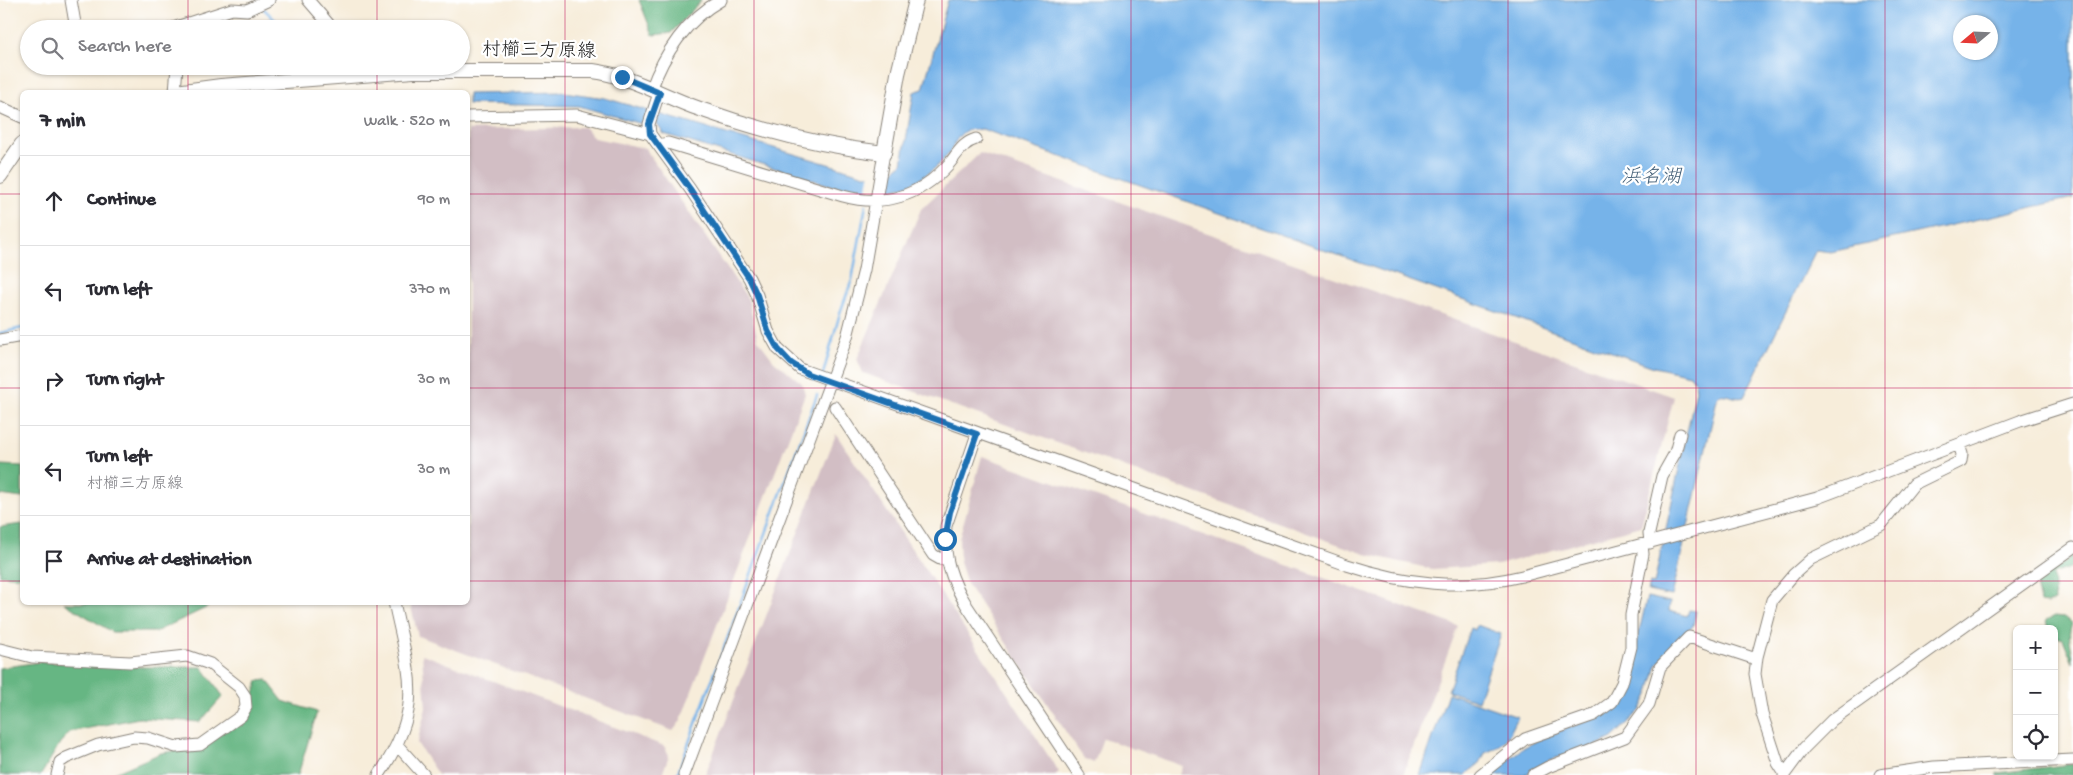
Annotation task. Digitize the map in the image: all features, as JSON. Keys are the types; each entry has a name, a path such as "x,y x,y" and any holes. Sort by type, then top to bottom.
{"main road":[{"path":"884,153 898,74 916,0"},
{"name":"村櫛三方原線","path":"470,70 586,70 614,75 656,94 715,114 816,142 847,149 884,153"},
{"name":"村櫛三方原線","path":"190,90 349,75"},
{"path":"0,176 20,147"}],"street":[{"path":"71,0 74,20"},
{"path":"308,0 325,20"},
{"path":"722,0 703,10 666,55 649,129 749,278 757,295 768,331 778,349 800,369 830,382 1347,565 1408,582 1446,585 1491,583 1817,498 2020,421 2073,404"},
{"path":"198,20 232,9 247,10 263,3"},
{"path":"175,90 176,75"},
{"path":"0,107 20,116"},
{"path":"470,117 573,114 649,129"},
{"path":"658,145 668,143 864,202 901,196 924,185 944,170 963,146 976,140"},
{"path":"684,775 847,337 859,293 884,153"},
{"path":"0,340 20,336"},
{"path":"835,408 933,555 940,559 946,558"},
{"path":"977,434 946,526 946,558 952,580 959,594 1079,775"},
{"path":"1480,775 1525,740 1599,713 1615,698 1624,678 1631,646 1631,615 1643,554 1649,543 1649,533 1662,476 1675,453 1680,434"},
{"path":"1959,445 1962,454 1961,461 1913,485 1881,525 1817,555 1794,574 1770,605 1756,659 1755,674 1762,714 1778,763 1784,774 1804,748 1832,720 2073,548"},
{"path":"1905,466 1913,485"},
{"path":"379,775 398,746 407,722 410,689 409,673 395,605"},
{"path":"1533,775 1548,767 1625,738 1649,704 1660,667 1689,638 1756,659"},
{"path":"0,649 32,657 130,662 179,656 195,658 210,664 239,687 245,696 246,706 241,716 212,739 200,745 182,748 148,738 134,738 98,745 60,762 57,775"},
{"path":"398,746 424,775"},
{"path":"1880,775 1934,767 2073,760"}],"shaded area":[{"path":"584,127 594,138 645,148 748,299 758,340 774,361 802,383 805,394 680,722 673,731 418,636 410,605 470,605 470,130"},
{"path":"980,153 1674,397 1641,526 1498,565 1432,569 1365,554 863,373 857,359 921,209"},
{"path":"836,434 1059,772 1055,775 705,775"},
{"path":"982,456 1458,626 1403,775 1179,775 1182,766 1103,738 1094,763 1084,759 967,584 960,562 959,539"},
{"path":"422,654 664,746 669,755 662,775 438,775 417,743 426,708"}],"green space":[{"path":"639,0 702,0 671,33 653,35"},
{"path":"0,465 20,466 20,498 0,495"},
{"path":"20,524 20,577 0,575 0,527"},
{"path":"2073,556 2073,567 2053,574 2055,601 2047,604 2040,603 2036,584"},
{"path":"67,605 210,605 155,632 112,632"},
{"path":"2054,616 2064,617 2072,624 2070,638 2073,663 2063,639 2058,637 2058,625 2047,625 2046,620"},
{"path":"39,662 137,667 202,667 223,696 200,722 139,718 70,732 60,743 41,775 0,775 0,668"},
{"path":"267,680 283,701 317,712 298,775 110,775 161,753 203,747 249,712 258,681"},
{"path":"2073,764 2073,775 1996,775 1997,773"}],"water":[{"name":"浜名湖","path":"948,0 2073,0 2073,198 1831,252 1816,250 1744,397 1718,395 1672,596 1648,591 1650,583 1654,584 1696,390 1695,382 1690,375 1654,367 982,129 963,132 946,157 935,168 913,183 890,190 863,192 849,191 664,134 656,123 642,124 579,106 470,104 470,94 564,92 605,98 865,175 892,172 902,164 914,92 923,89"},
{"path":"1647,597 1670,602 1669,611 1687,616 1689,610 1696,611 1693,626 1657,665 1649,693 1640,711 1612,738 1595,746 1549,760 1525,775 1488,775 1523,748 1538,740 1606,713 1619,703 1626,690"},
{"path":"1477,625 1501,634 1478,701 1448,691 1470,628 1475,630"},
{"path":"1448,693 1518,717 1506,739 1498,747 1485,753 1480,763 1465,775 1420,775"}],"pier":[{"path":"893,168 888,194 866,195 870,171"}],"waterway":[{"path":"262,7 275,20"},
{"path":"823,374 840,313 852,280 866,205"},
{"path":"0,333 20,328"},
{"path":"677,775 817,395"}],"route":[{"path":"622,77 660,93 649,124 650,134 690,189 749,278 757,295 772,340 784,356 808,374 977,434 950,512 945,539"}]}
